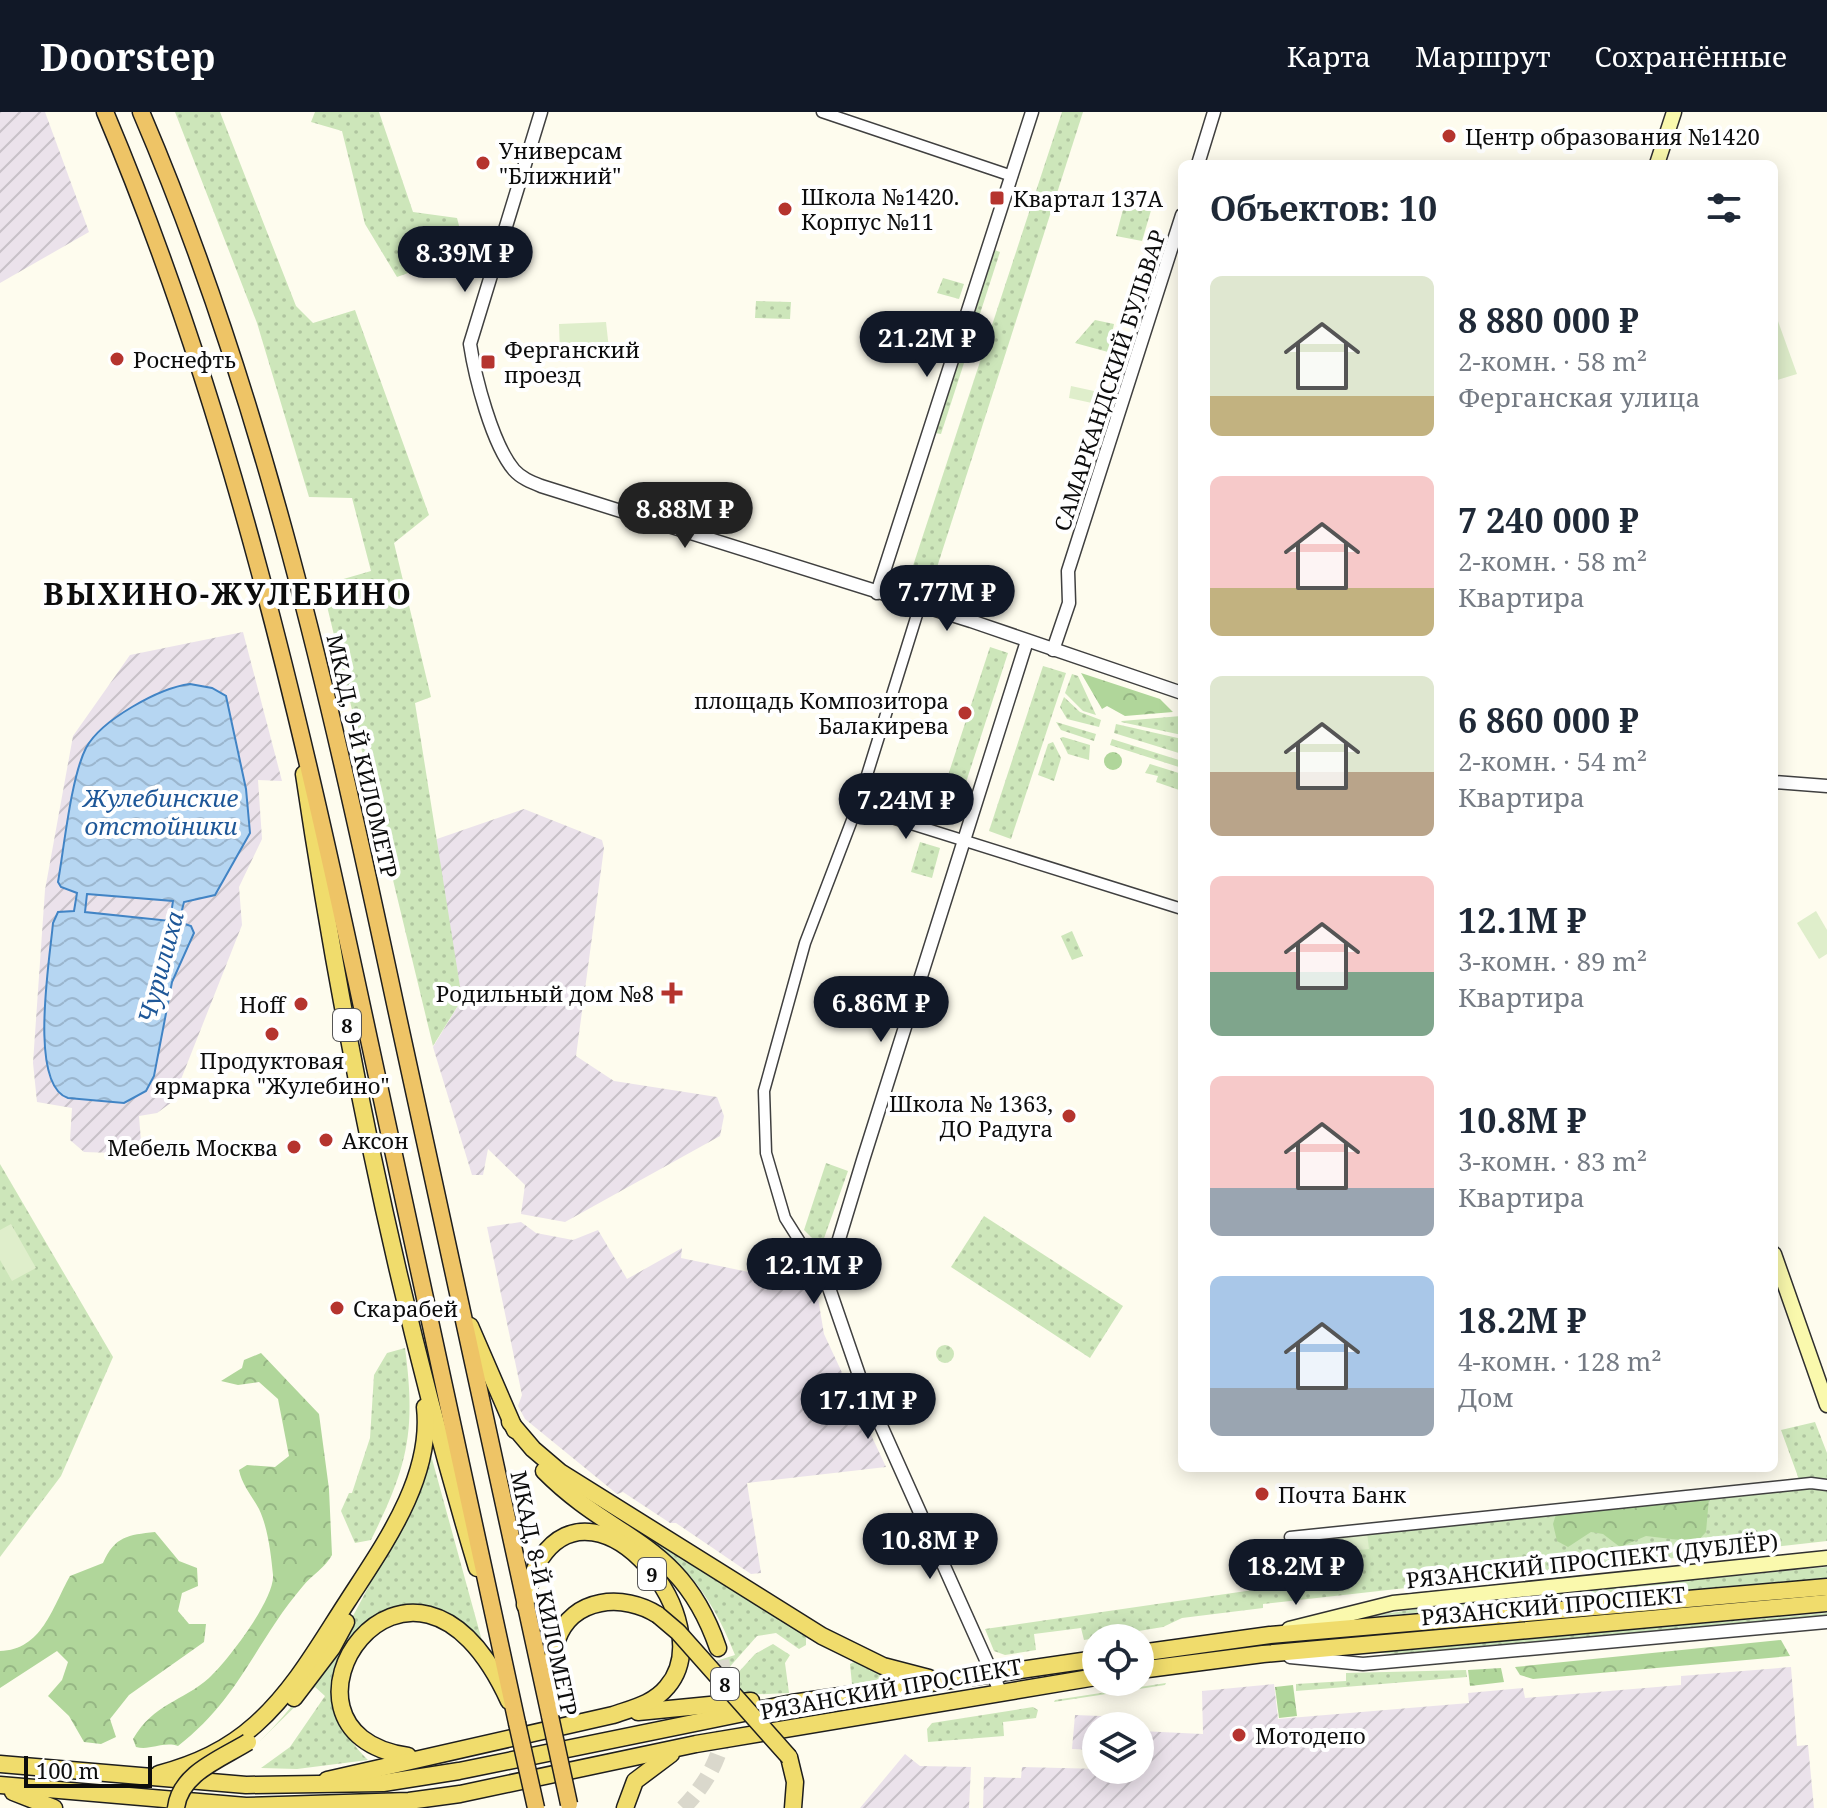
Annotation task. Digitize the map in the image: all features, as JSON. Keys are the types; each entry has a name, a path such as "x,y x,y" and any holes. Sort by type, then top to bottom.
{"highway":[{"path":"105,112 126,160 229,456 289,676 536,1808"},
{"name":"МКАД, 9-Й КИЛОМЕТР","path":"141,112 225,337 292,555 347,777 478,1388"},
{"name":"МКАД, 8-Й КИЛОМЕТР","path":"478,1388 569,1806"}],"main road":[{"path":"1658,160 1674,112"},
{"name":"8","path":"176,1808 179,1794 192,1776 248,1742 276,1719 309,1682 353,1609 415,1476 426,1414 421,1372 338,982 289,676"},
{"path":"1778,1265 1827,1405"},
{"path":"455,1285 510,1422 530,1454 553,1480 658,1555 680,1576 708,1619 718,1648"},
{"path":"421,1372 500,1646"},
{"path":"510,1422 533,1449 560,1472 822,1636 883,1666 943,1681"},
{"name":"9","path":"525,1605 540,1560 553,1545 571,1535 591,1532 611,1536 644,1562 673,1609 681,1632 682,1656 674,1677 655,1698 613,1715"},
{"name":"РЯЗАНСКИЙ ПРОСПЕКТ (ДУБЛЁР)","path":"1270,1635 1333,1615 1393,1603 1827,1558"},
{"path":"146,1777 207,1758 270,1711 296,1681 370,1569"},
{"name":"РЯЗАНСКИЙ ПРОСПЕКТ","path":"1154,1651 1270,1635 1827,1587"},
{"name":"8","path":"550,1716 555,1652 566,1624 578,1612 612,1600 643,1606 678,1632 789,1757 795,1782 793,1808"},
{"name":"РЯЗАНСКИЙ ПРОСПЕКТ","path":"1154,1668 1263,1654 1827,1603"},
{"path":"418,1757 388,1753 369,1743 354,1728 342,1702 341,1675 347,1654 359,1637 390,1617 425,1615 462,1633 492,1668 517,1723"},
{"name":"РЯЗАНСКИЙ ПРОСПЕКТ","path":"306,1786 383,1783 459,1771 792,1703 1082,1661"},
{"name":"РЯЗАНСКИЙ ПРОСПЕКТ","path":"409,1801 460,1794 696,1744 1082,1679"},
{"path":"0,1764 146,1777 306,1786 418,1757 613,1715 713,1703 766,1700 792,1703"},
{"path":"625,1808 630,1790 641,1774 670,1754 696,1744"},
{"path":"0,1786 246,1806 409,1801"},
{"path":"0,1786 54,1808"},
{"path":"386,1808 409,1801"}],"street":[{"path":"541,112 470,344 474,370 505,455 514,469 541,486 920,605 1178,692"},
{"path":"822,112 1012,176"},
{"path":"877,593 1032,112"},
{"path":"1199,160 1214,112"},
{"name":"САМАРКАНДСКИЙ БУЛЬВАР","path":"1053,650 1069,603 1068,571 1178,227"},
{"path":"833,1259 802,1245 792,1233 771,1172 762,1116 769,1068 805,943 857,807 920,605"},
{"path":"1000,1691 861,1381 830,1297 833,1259 1027,641"},
{"path":"1778,782 1827,786"},
{"path":"857,807 1178,908"},
{"path":"1290,1537 1811,1483 1827,1485"},
{"path":"1263,1654 1363,1664 1827,1622"}],"shaded area":[{"path":"0,112 45,112 89,232 0,283"},
{"name":"Жулебинские отстойники","path":"243,632 282,781 258,780 262,839 239,887 242,925 172,1102 157,1113 139,1116 142,1154 84,1152 70,1140 72,1108 37,1102 33,1063 45,890 73,736 130,655"},
{"path":"524,809 602,840 604,848 576,1056 614,1081 717,1097 724,1116 720,1136 565,1222 521,1214 525,1185 488,1149 483,1175 472,1175 433,1047 462,999 434,840"},
{"path":"521,1222 536,1233 573,1240 598,1230 627,1279 682,1248 681,1258 816,1286 824,1334 886,1467 747,1483 761,1573 751,1574 676,1523 670,1523 623,1492 617,1494 525,1419 518,1406 522,1395 487,1227"},
{"path":"1791,1667 1797,1746 1808,1745 1814,1808 983,1808 984,1777 1021,1778 1022,1767 1082,1769 1082,1784 1154,1784 1154,1732 1203,1734 1202,1691 1274,1684 1278,1719 1469,1703 1468,1693 1523,1688 1525,1698 1681,1685 1681,1676"},
{"path":"1075,1715 1082,1715 1082,1749 1072,1749"},
{"path":"905,1754 920,1766 971,1767 969,1808 860,1808"}],"green space":[{"path":"175,112 220,112 296,306 313,323 355,310 429,515 394,543 431,697 415,703 462,999 433,1046 327,606 340,580 371,571 352,498 309,497 257,323"},
{"path":"315,112 379,112 413,212 457,218 466,252 397,277 365,224 342,131 311,122"},
{"path":"1062,112 1083,112 931,586 909,578"},
{"path":"1125,202 1152,207 1142,241 1116,236"},
{"path":"989,248 1000,252 941,434 935,433"},
{"path":"943,278 964,284 959,299 937,293"},
{"path":"756,301 791,302 790,319 755,318"},
{"path":"1095,320 1114,324 1108,352 1075,343"},
{"path":"1778,321 1797,374 1778,380"},
{"path":"606,322 610,358 560,355 559,324"},
{"path":"1071,386 1094,391 1092,403 1069,398"},
{"path":"990,647 1008,653 958,807 940,800"},
{"path":"1043,666 1066,673 1011,839 989,831"},
{"path":"1081,673 1160,699 1173,712 1125,716 1107,706 1102,709"},
{"path":"1072,674 1078,676 1096,715 1083,711 1065,693"},
{"path":"1064,697 1080,712 1101,720 1099,727 1067,719 1060,707"},
{"path":"1178,716 1178,734 1121,722"},
{"path":"1056,722 1096,734 1094,741 1061,730"},
{"path":"1116,724 1178,738 1178,753 1114,733"},
{"path":"1060,738 1090,745 1089,760 1068,754"},
{"path":"1112,739 1178,760 1178,767 1110,745"},
{"path":"1053,742 1061,758 1054,781 1038,775 1048,744"},
{"path":"1109,752 1117,752 1122,761 1120,768 1109,770 1104,765 1104,757"},
{"path":"1150,764 1178,773 1178,790 1156,782 1158,776 1145,773"},
{"path":"920,842 940,848 932,878 911,872"},
{"path":"1816,911 1827,930 1827,954 1819,959 1797,923"},
{"path":"1072,931 1083,956 1072,960 1061,936"},
{"path":"826,1163 848,1171 823,1241 817,1243 804,1230"},
{"path":"0,1164 113,1357 61,1476 0,1557"},
{"path":"984,1216 1123,1306 1090,1358 951,1267"},
{"path":"11,1224 36,1268 12,1281 0,1260 0,1230"},
{"path":"941,1345 949,1345 954,1354 952,1361 941,1363 936,1358 936,1350"},
{"path":"405,1348 410,1403 401,1469 371,1540 355,1543 341,1511 349,1493 352,1493 370,1438 374,1375 387,1353"},
{"path":"261,1353 319,1414 329,1489 332,1555 286,1607 233,1689 199,1727 178,1746 136,1747 133,1739 150,1718 199,1686 227,1659 258,1614 272,1586 265,1524 239,1470 247,1465 275,1467 289,1456 278,1399 259,1382 238,1385 221,1381 242,1368 244,1360"},
{"path":"1815,1422 1827,1453 1827,1541 1263,1604 1263,1608 1182,1618 1154,1628 1154,1624 1082,1624 1082,1632 1081,1628 1034,1634 1036,1650 1005,1655 994,1651 985,1629 1302,1583 1297,1539 1801,1485 1781,1430"},
{"path":"429,1448 484,1648 431,1613 369,1623 341,1678 337,1693 341,1724 368,1760 297,1769 261,1768 290,1747 325,1696 315,1687 260,1741 315,1676 360,1604"},
{"path":"1709,1498 1706,1532 1697,1542 1646,1536 1620,1547 1603,1534 1591,1532 1568,1547 1557,1541 1553,1524 1557,1511"},
{"path":"585,1499 594,1500 806,1633 806,1645 799,1649 776,1633 757,1636 726,1671 716,1661 735,1655 708,1601 693,1580 658,1545"},
{"path":"155,1532 179,1561 197,1568 198,1586 182,1593 178,1611 189,1624 206,1624 204,1642 129,1695 110,1719 116,1737 101,1744 84,1742 69,1716 48,1696 62,1680 68,1662 57,1651 0,1688 0,1651 14,1649 36,1635 51,1614 70,1576 103,1563 112,1547 123,1538"},
{"path":"1367,1532 1369,1549 1338,1552 1336,1535"},
{"path":"1827,1567 1827,1578 1366,1617 1465,1601"},
{"path":"1827,1613 1827,1618 1413,1655 1369,1652"},
{"path":"1781,1640 1790,1656 1533,1679 1520,1675 1515,1667"},
{"path":"773,1644 790,1655 785,1663 789,1693 717,1696 755,1654"},
{"path":"854,1662 895,1677 852,1684 850,1664"},
{"path":"1501,1668 1504,1682 1470,1686 1468,1670"},
{"path":"1466,1670 1467,1677 1296,1691 1296,1684 1346,1681 1346,1673"},
{"path":"1293,1685 1297,1716 1279,1718 1275,1687"},
{"path":"1082,1696 1093,1696 1054,1702"},
{"path":"1033,1707 1038,1710 1036,1718 1003,1722 1004,1736 928,1742 927,1729 932,1723"}],"water":[{"name":"Жулебинские отстойники","path":"190,684 212,688 226,696 246,789 250,833 215,895 184,902 179,922 191,926 194,933 172,982 154,1076 146,1091 124,1103 68,1098 56,1088 48,1070 44,1019 53,923 58,912 74,911 77,893 61,887 58,882 76,776 86,748 104,727 132,707","holes":["87,894 173,901 170,921 85,912"]}],"tunnel":[{"path":"683,1808 710,1772 724,1734 726,1693 718,1648"}],"place":[{"name":"Центр образования №1420","path":"1449,136"},
{"name":"Универсам \"Ближний\"","path":"483,163"},
{"name":"Квартал 137А","path":"997,198"},
{"name":"Школа №1420. Корпус №11","path":"785,209"},
{"name":"Роснефть","path":"117,359"},
{"name":"Ферганский проезд","path":"488,362"},
{"name":"площадь Композитора Балакирева","path":"965,713"},
{"name":"Родильный дом №8","path":"672,993"},
{"name":"Hoff","path":"301,1004"},
{"name":"Продуктовая ярмарка \"Жулебино\"","path":"272,1034"},
{"name":"Школа № 1363, ДО Радуга","path":"1069,1116"},
{"name":"Аксон","path":"326,1140"},
{"name":"Мебель Москва","path":"294,1147"},
{"name":"Скарабей","path":"337,1308"},
{"name":"Почта Банк","path":"1262,1494"},
{"name":"Мотодепо","path":"1239,1735"}],"district":[{"name":"ВЫХИНО-ЖУЛЕБИНО","path":"228,593"}],"water label":[{"name":"Чурилиха","path":"160,967"}]}
